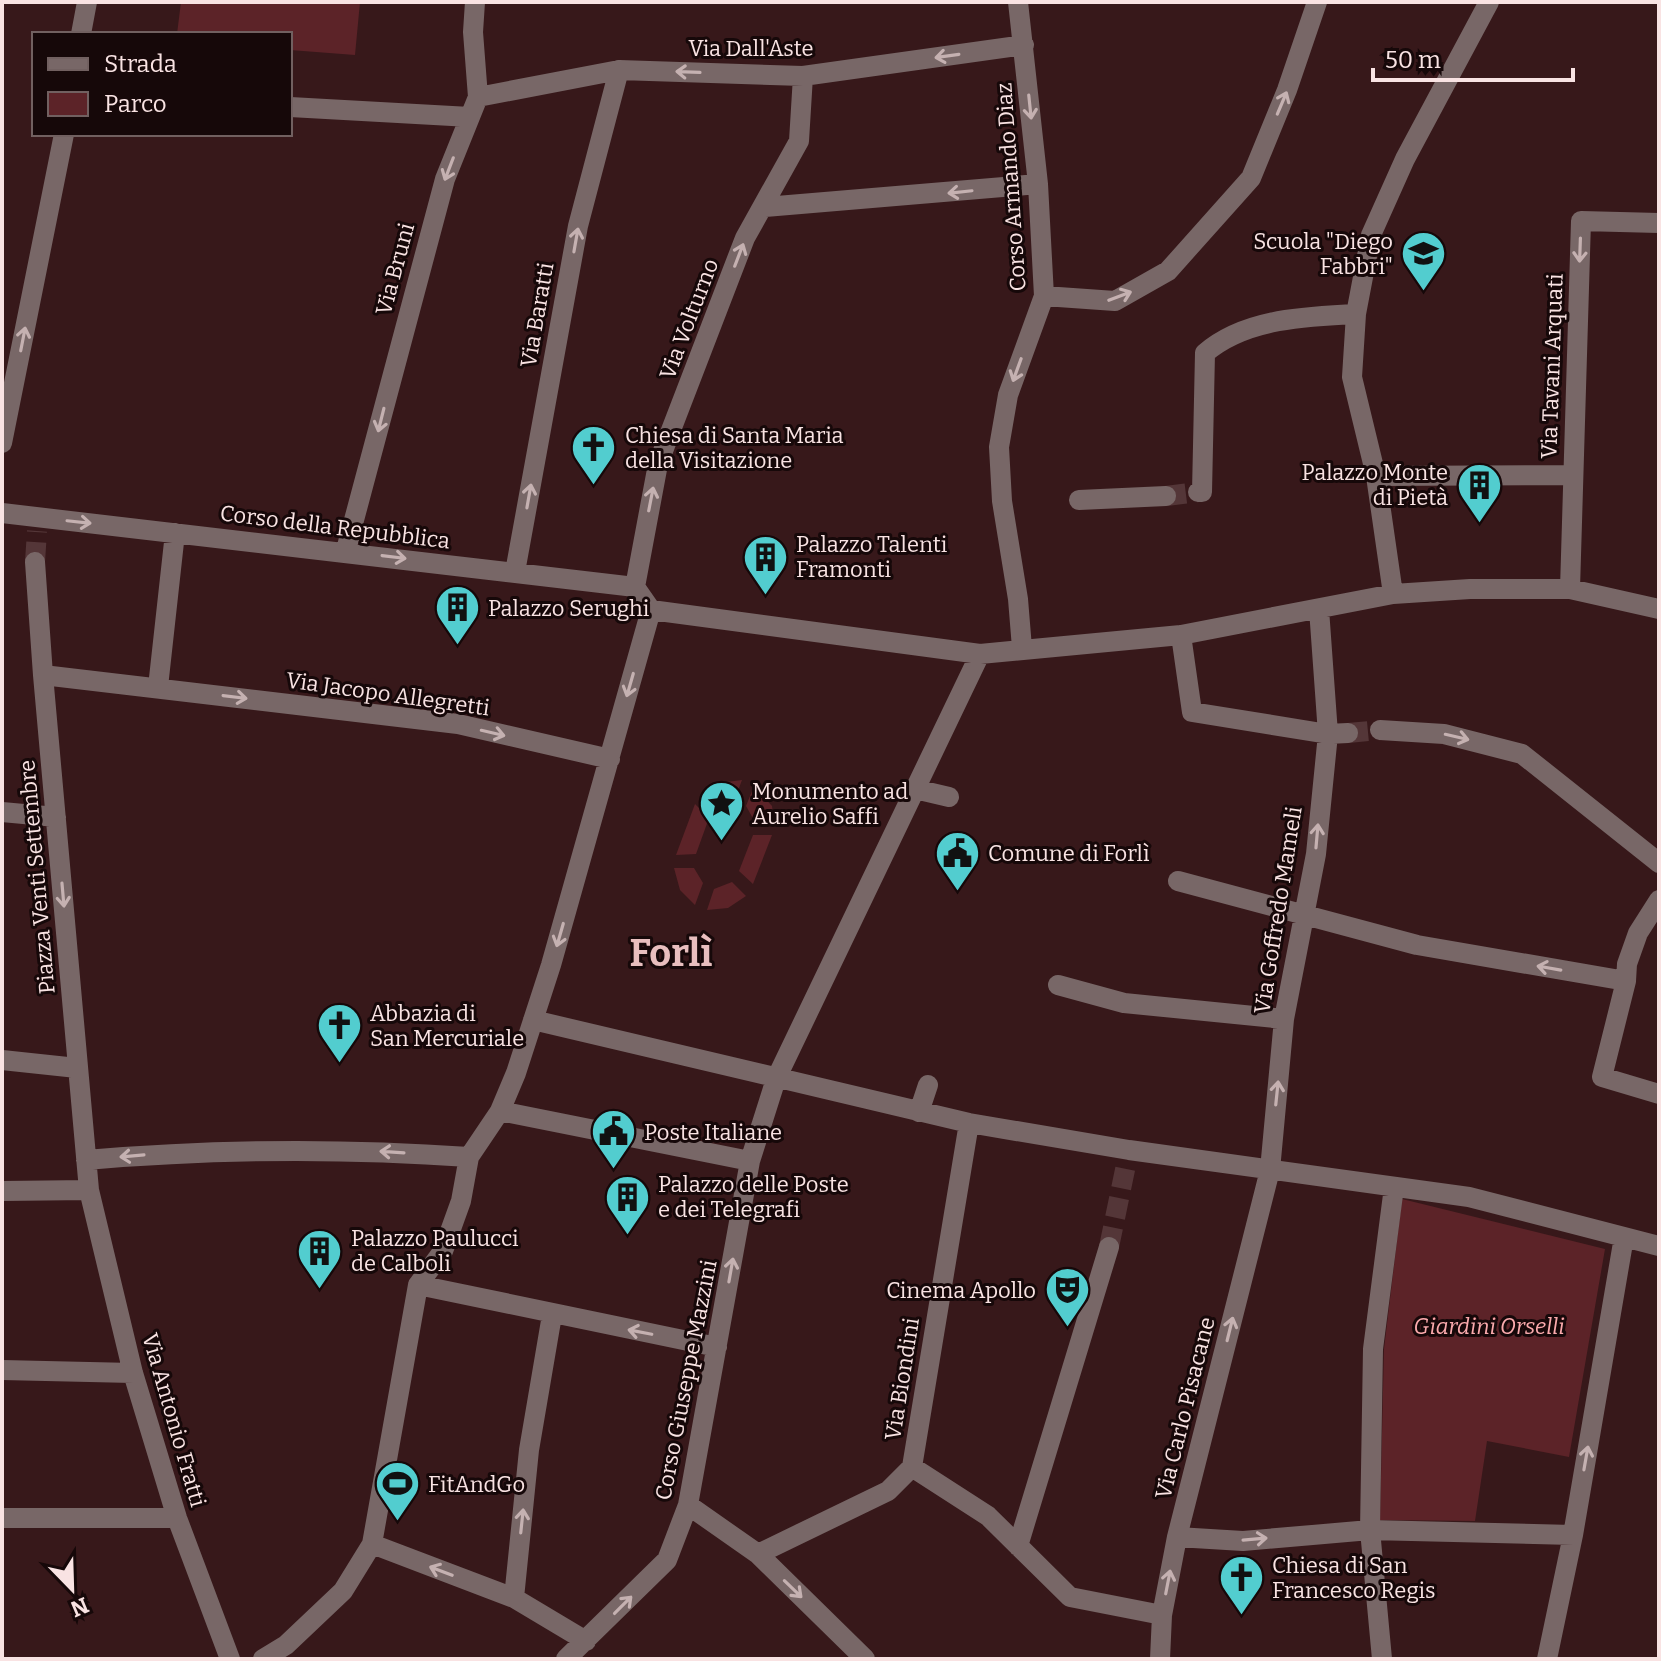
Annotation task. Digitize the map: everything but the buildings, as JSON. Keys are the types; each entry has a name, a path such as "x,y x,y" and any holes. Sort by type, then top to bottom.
{"street":[{"path":"81,32 87,2"},
{"name":"Via Bruni","path":"346,550 445,179 478,97 473,32 475,2"},
{"name":"Corso Armando Diaz","path":"1018,2 1038,184 1044,296 1008,395 999,447 1002,501 1018,599 1022,648"},
{"path":"1044,296 1115,301 1168,271 1251,178 1287,90 1317,2"},
{"path":"1393,594 1376,476 1352,377 1356,314 1371,235 1405,159 1489,2"},
{"name":"Via Dall'Aste","path":"478,97 619,70 803,76 1024,45"},
{"name":"Via Baratti","path":"515,572 578,226 619,70"},
{"name":"Via Volturno","path":"635,587 658,464 745,238 799,141 803,76"},
{"path":"292,107 470,117"},
{"path":"2,443 64,136"},
{"path":"765,207 1038,184"},
{"name":"Via Tavani Arquati","path":"1570,589 1581,221 1659,223"},
{"path":"1198,492 1202,492 1205,353 1220,340 1284,319 1356,314"},
{"path":"1376,476 1573,475"},
{"path":"1079,500 1166,496"},
{"name":"Corso della Repubblica","path":"2,513 39,524 175,533 346,550 635,587"},
{"path":"43,675 158,687 175,533"},
{"name":"Piazza Venti Settembre","path":"35,562 89,1190"},
{"path":"635,587 651,610 980,654 1181,635 1393,594 1470,589 1570,589 1659,609"},
{"name":"Via Goffredo Mameli","path":"1270,1170 1284,1019 1338,734 1319,609"},
{"path":"263,1659 286,1645 343,1591 372,1544 418,1285 443,1251 461,1201 469,1157 500,1111 516,1073 651,610"},
{"path":"1181,635 1192,712 1338,734"},
{"name":"Corso Giuseppe Mazzini","path":"566,1659 667,1560 688,1505 750,1161 776,1079 980,654"},
{"name":"Via Jacopo Allegretti","path":"158,687 458,724 610,759"},
{"path":"1380,730 1444,734 1522,754 1659,863"},
{"path":"915,789 949,797"},
{"path":"2,812 56,817"},
{"path":"1178,881 1417,945 1626,981"},
{"path":"1659,900 1638,933 1627,964 1626,981 1602,1077 1659,1094"},
{"path":"1058,985 1124,1003 1284,1019"},
{"path":"533,1020 919,1112 1128,1155 1270,1170 1469,1197 1659,1246"},
{"path":"2,1060 77,1068"},
{"path":"919,1112 928,1085"},
{"path":"500,1111 750,1161"},
{"name":"Via Biondini","path":"758,1554 888,1491 912,1467 969,1123"},
{"path":"86,1160 184,1151 380,1151 469,1157"},
{"name":"Via Carlo Pisacane","path":"1160,1659 1162,1615 1177,1537 1270,1170"},
{"path":"1382,1659 1370,1530 1373,1349 1394,1187"},
{"path":"2,1191 89,1190"},
{"name":"Via Antonio Fratti","path":"89,1190 133,1373 177,1518 230,1659"},
{"path":"1547,1659 1573,1535 1624,1237"},
{"path":"1018,1546 1109,1247"},
{"path":"418,1285 717,1347"},
{"path":"514,1598 529,1450 552,1315"},
{"path":"2,1370 133,1373"},
{"path":"912,1467 988,1516 1070,1597 1162,1615"},
{"path":"688,1505 758,1554 865,1659"},
{"path":"2,1518 177,1518"},
{"path":"1177,1537 1243,1541 1370,1530 1573,1535"},
{"path":"372,1544 514,1598 586,1641"}],"green space":[{"path":"181,2 360,2 355,55 292,50 292,32 177,32"},
{"path":"742,780 734,801 717,807 703,794 718,783"},
{"path":"754,786 772,806 774,822 755,822 746,806"},
{"path":"695,804 709,818 696,854 676,855"},
{"path":"753,835 772,835 753,884 739,871"},
{"path":"674,868 694,868 703,883 695,905 680,890"},
{"path":"732,882 746,896 728,908 707,910 714,889"},
{"name":"Giardini Orselli","path":"1402,1199 1605,1249 1569,1457 1487,1441 1475,1521 1380,1520 1384,1349"}],"tunnel":[{"path":"1166,496 1198,492"},
{"path":"35,562 37,531"},
{"path":"1348,733 1380,730"},
{"path":"1109,1247 1127,1160"}],"place":[{"name":"Scuola \"Diego Fabbri\"","path":"1424,293"},
{"name":"Chiesa di Santa Maria della Visitazione","path":"594,487"},
{"name":"Palazzo Monte di Pietà","path":"1479,524"},
{"name":"Palazzo Talenti Framonti","path":"765,596"},
{"name":"Palazzo Serughi","path":"457,647"},
{"name":"Monumento ad Aurelio Saffi","path":"721,843"},
{"name":"Comune di Forlì","path":"957,892"},
{"name":"Abbazia di San Mercuriale","path":"339,1065"},
{"name":"Poste Italiane","path":"613,1171"},
{"name":"Palazzo delle Poste e dei Telegrafi","path":"627,1236"},
{"name":"Palazzo Paulucci de Calboli","path":"320,1290"},
{"name":"Cinema Apollo","path":"1067,1329"},
{"name":"FitAndGo","path":"397,1523"},
{"name":"Chiesa di San Francesco Regis","path":"1241,1617"}],"district":[{"name":"Forlì","path":"671,953"}]}
